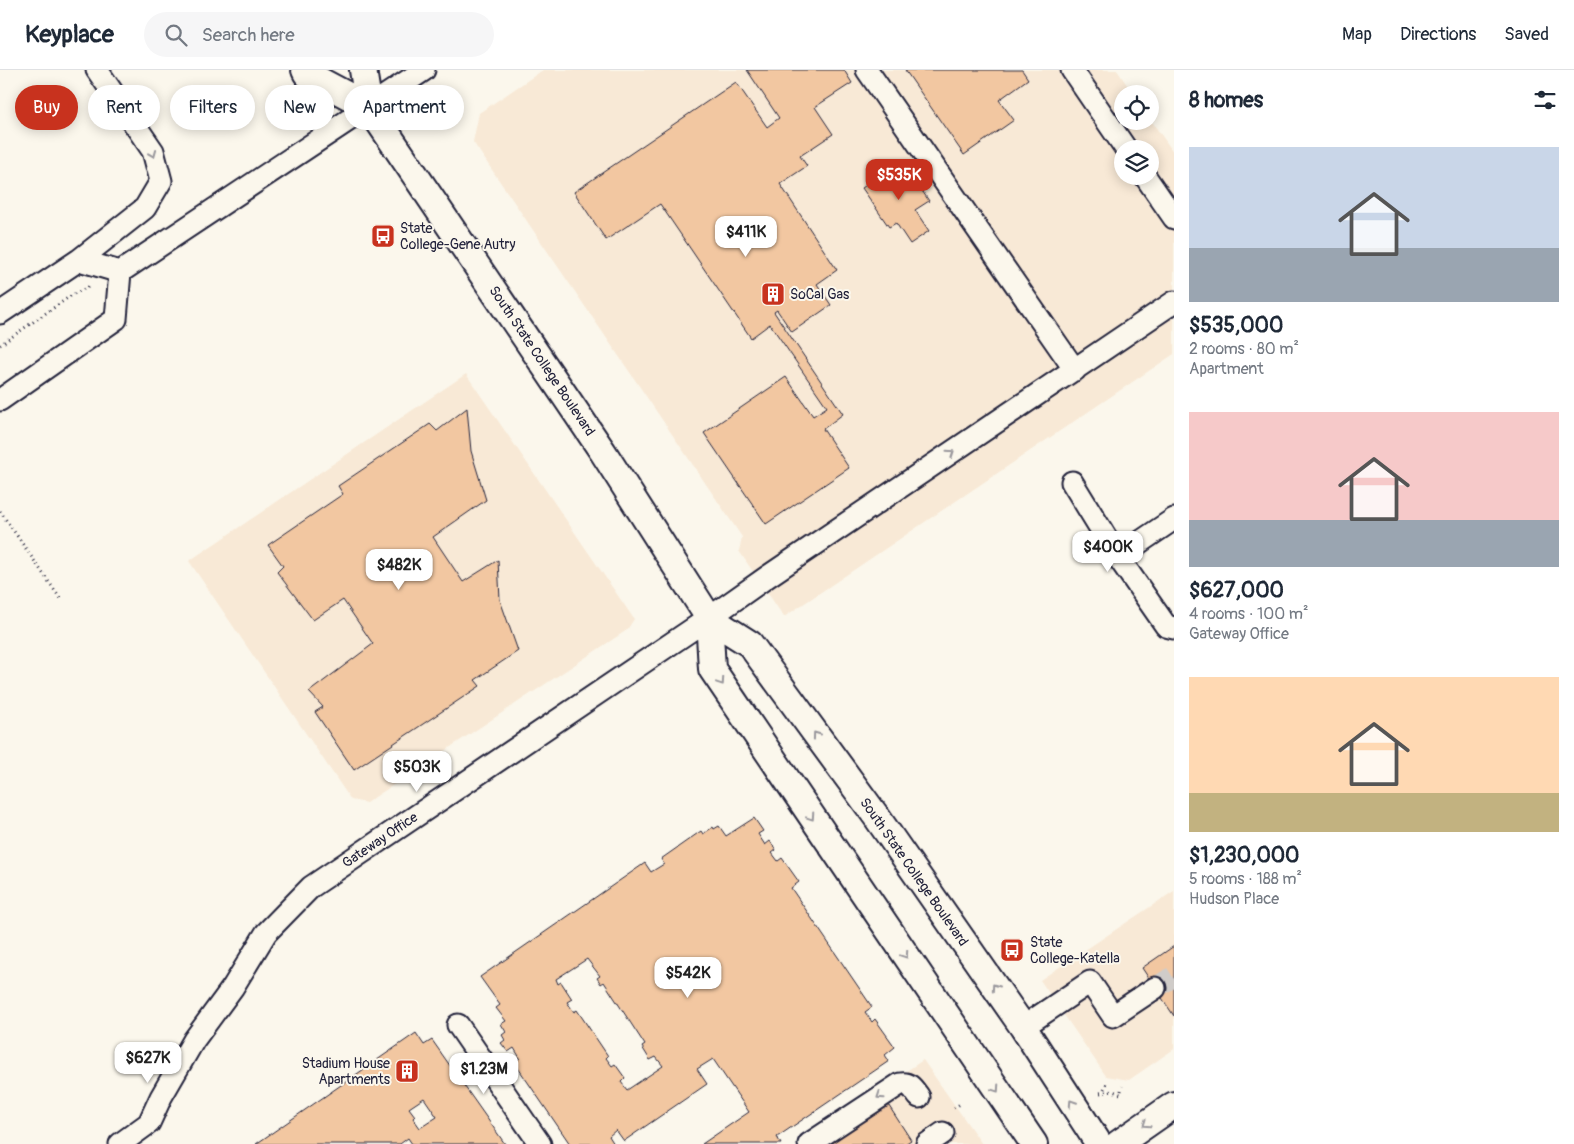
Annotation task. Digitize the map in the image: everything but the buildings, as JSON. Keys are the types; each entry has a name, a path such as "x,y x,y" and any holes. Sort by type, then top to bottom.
{"main road":[{"name":"South State College Boulevard","path":"305,70 307,74 344,93"},
{"name":"South State College Boulevard","path":"363,70 366,85"},
{"name":"South State College Boulevard","path":"385,130 604,452 709,618 750,644 876,816 1023,1027 1098,1144"},
{"name":"South State College Boulevard","path":"709,618 712,669 1034,1144"},
{"path":"1118,1144 1174,1104"}],"street":[{"path":"0,313 78,260 145,208 161,180 154,151 97,70"},
{"path":"401,85 424,70"},
{"path":"867,70 1075,370"},
{"path":"1072,70 1120,140"},
{"path":"78,260 120,272 344,123"},
{"path":"1151,185 1174,218"},
{"path":"0,400 116,320 120,272"},
{"name":"Gateway Office","path":"120,1144 149,1123 194,1040 233,987 266,933 310,887 1174,302"},
{"path":"1072,482 1118,557 1166,626 1174,628"},
{"path":"1118,557 1174,519"},
{"path":"1023,1027 1090,982 1113,1016 1155,988"},
{"path":"458,1024 540,1144"},
{"path":"809,1144 900,1084 906,1083 910,1085 919,1097"}],"path":[{"path":"0,345 72,295 120,272"},
{"path":"0,511 62,601"},
{"path":"1104,1089 1108,1081"},
{"path":"1113,1091 1115,1085"},
{"path":"1100,1093 1113,1091 1122,1093 1122,1086"},
{"path":"954,1108 960,1104"}],"shaded area":[{"path":"543,70 1117,70 1127,85 1114,85 1114,130 1158,130 1174,153 1174,354 784,617 739,551 742,537 473,142 479,113"},
{"path":"466,374 634,619 627,630 366,803 351,800 189,561"},
{"path":"1174,891 1174,1049 1129,1080 1106,1076 1040,980"},
{"path":"923,1060 982,1144 797,1144"}],"tunnel":[{"path":"1155,988 1174,976"}],"place":[{"name":"State College-Gene Autry","path":"383,236"},
{"name":"SoCal Gas","path":"773,294"},
{"name":"State College-Katella","path":"1012,950"},
{"name":"Stadium House Apartments","path":"407,1071"}]}
